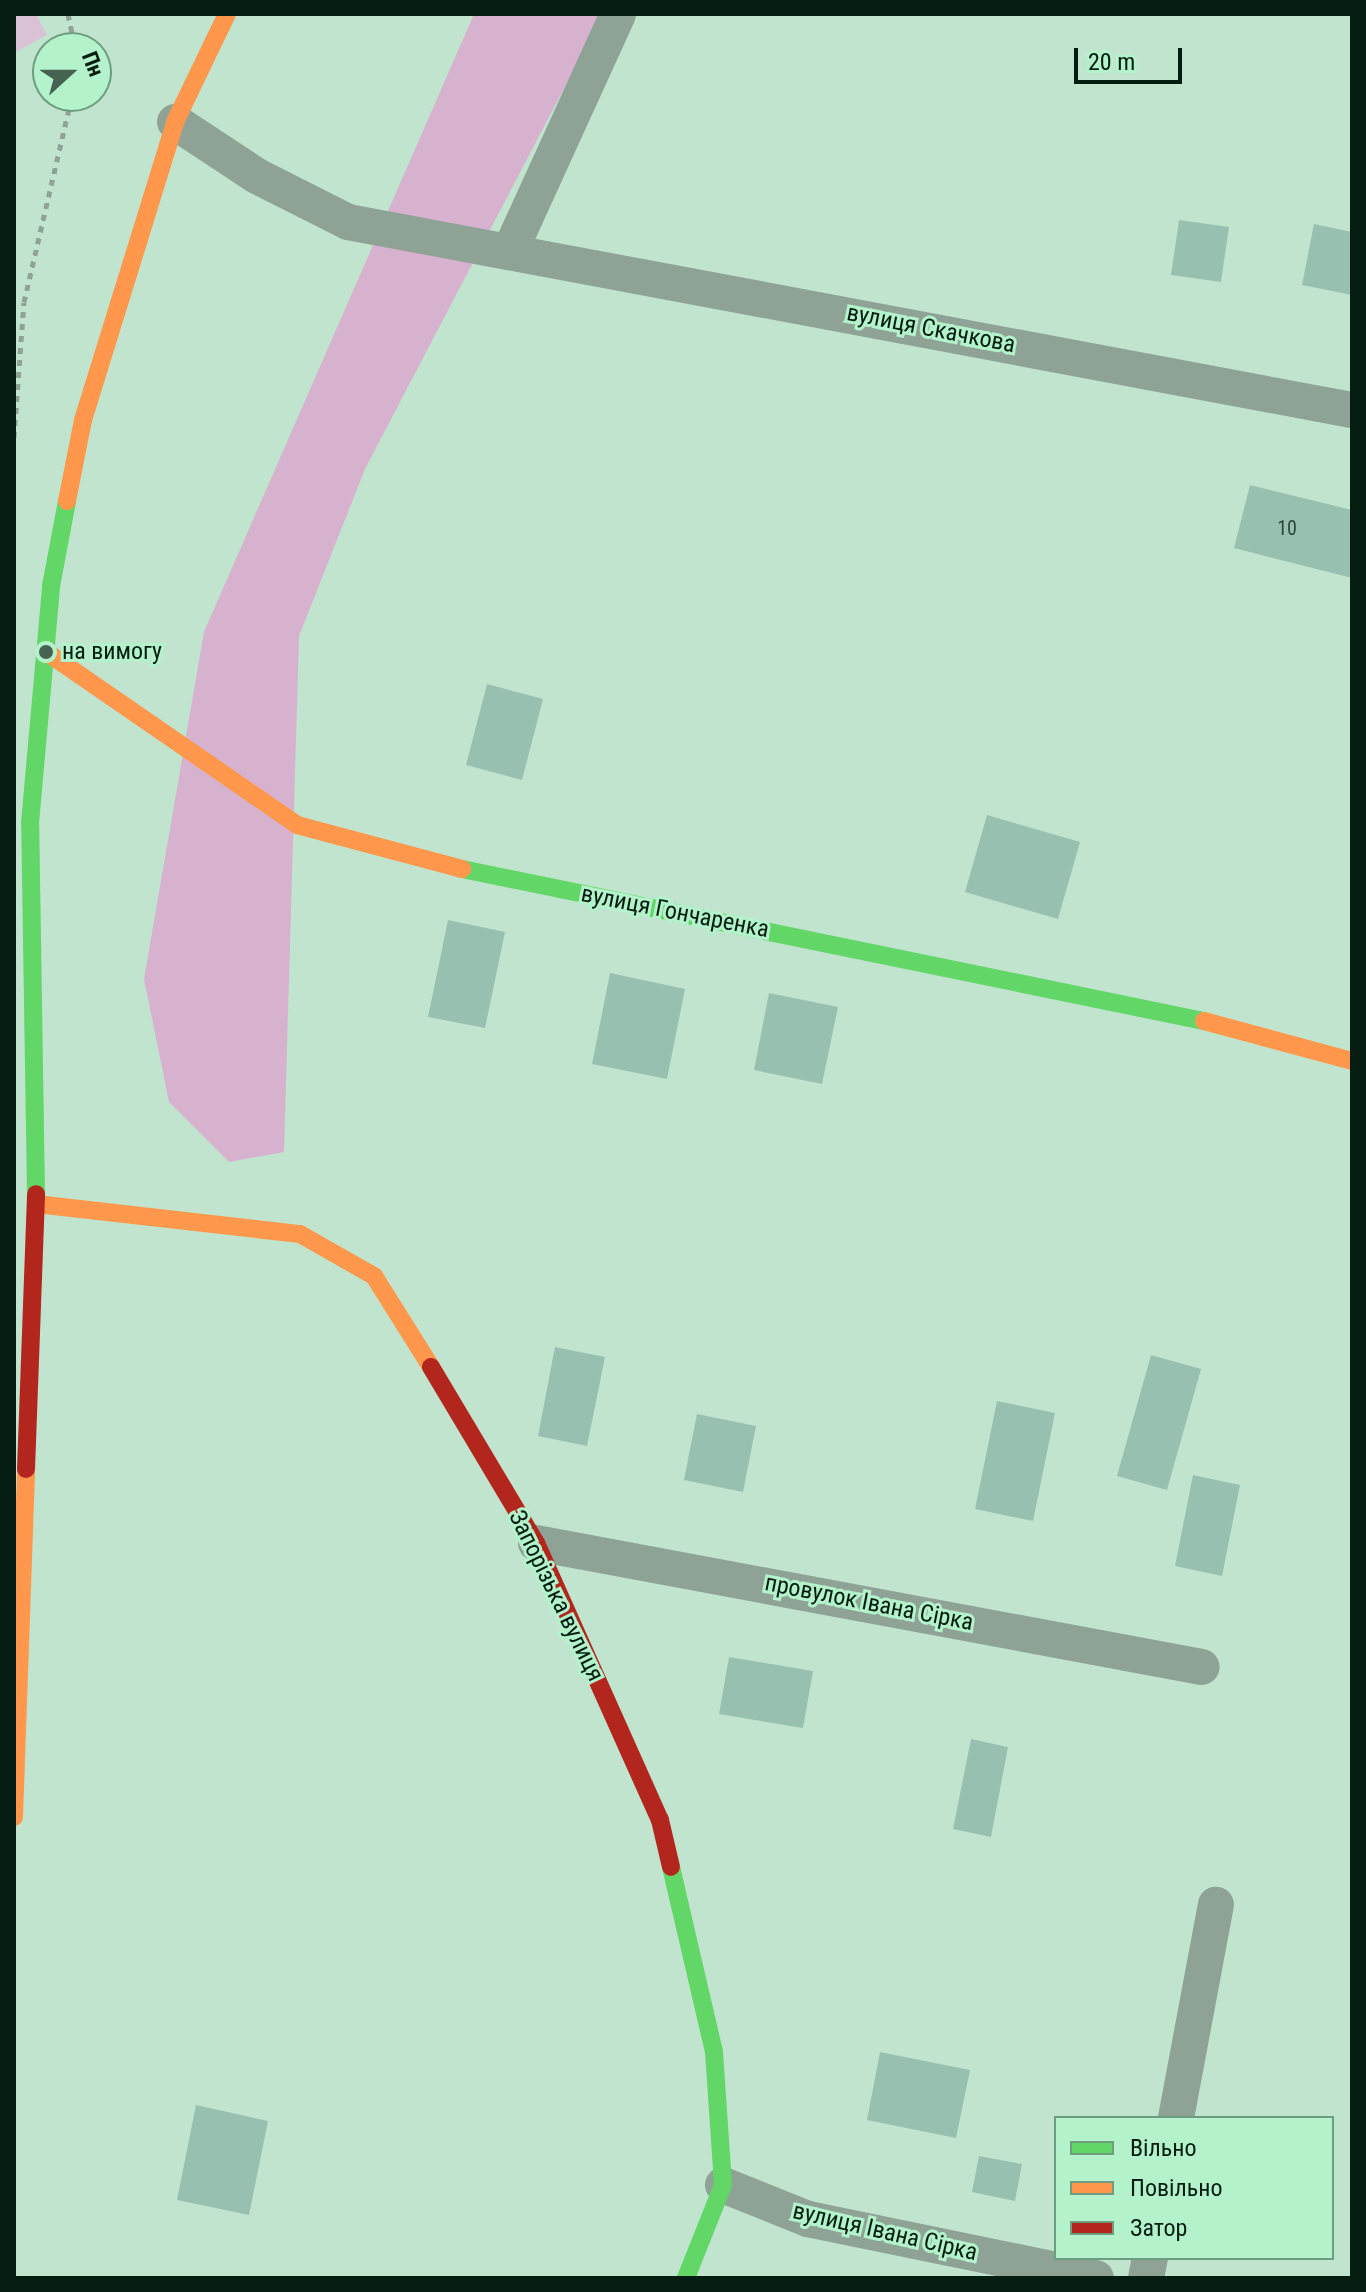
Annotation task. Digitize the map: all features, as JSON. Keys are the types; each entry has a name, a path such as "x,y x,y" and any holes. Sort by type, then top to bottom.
{"street":[{"path":"14,1817 21,1393 36,1204 30,823 45,651 83,420 175,122 227,14"},
{"path":"511,249 618,14"},
{"name":"вулиця Скачкова","path":"175,122 257,176 348,222 511,249 1352,410"},
{"name":"вулиця Гончаренка","path":"45,651 297,825 435,863 1190,1017 1352,1061"},
{"name":"Запорізька вулиця","path":"36,1204 300,1234 374,1276 536,1543 660,1820 714,2052 723,2185 686,2278"},
{"name":"провулок Івана Сірка","path":"536,1543 1202,1667"},
{"path":"1176,2116 1216,1905"},
{"name":"вулиця Івана Сірка","path":"723,2185 808,2219 1096,2278"}],"path":[{"path":"14,437 24,302 68,112"}],"shaded area":[{"path":"14,14 36,14 45,32 32,32 32,43 14,53"},
{"path":"474,14 603,14 365,469 299,636 284,1152 229,1162 169,1102 144,979 204,632"}],"building":[{"path":"1179,220 1229,227 1221,282 1171,275"},
{"path":"1314,224 1352,232 1352,295 1302,285"},
{"path":"1250,485 1352,510 1352,578 1234,548"},
{"path":"487,684 543,699 522,780 466,765"},
{"path":"987,815 1080,842 1058,919 965,892"},
{"path":"448,920 505,932 485,1028 428,1017"},
{"path":"610,973 685,989 667,1079 592,1064"},
{"path":"769,993 838,1007 822,1084 754,1070"},
{"path":"555,1347 605,1357 587,1446 538,1436"},
{"path":"1151,1355 1201,1369 1167,1490 1117,1476"},
{"path":"997,1401 1055,1413 1033,1521 975,1509"},
{"path":"697,1414 756,1426 743,1492 684,1480"},
{"path":"1193,1475 1240,1485 1222,1576 1175,1566"},
{"path":"729,1657 813,1671 803,1728 719,1714"},
{"path":"971,1739 1008,1747 991,1837 953,1829"},
{"path":"880,2052 970,2070 956,2138 867,2120"},
{"path":"196,2105 268,2121 249,2215 177,2200"},
{"path":"979,2156 1022,2164 1015,2201 972,2192"}],"traffic: fast":[{"path":"36,1194 30,823 51,586 67,501"},
{"path":"462,869 1204,1021"},
{"path":"671,1867 714,2052 723,2185 686,2278"}],"traffic: slow":[{"path":"67,501 83,420 175,122 227,14"},
{"path":"45,651 297,825 462,869"},
{"path":"1204,1021 1352,1061"},
{"path":"36,1204 300,1234 374,1276 431,1367"},
{"path":"14,1817 26,1469"}],"traffic: jam":[{"path":"26,1469 36,1194"},
{"path":"431,1367 536,1543 660,1820 671,1867"}],"place":[{"name":"на вимогу","path":"46,652"}]}
